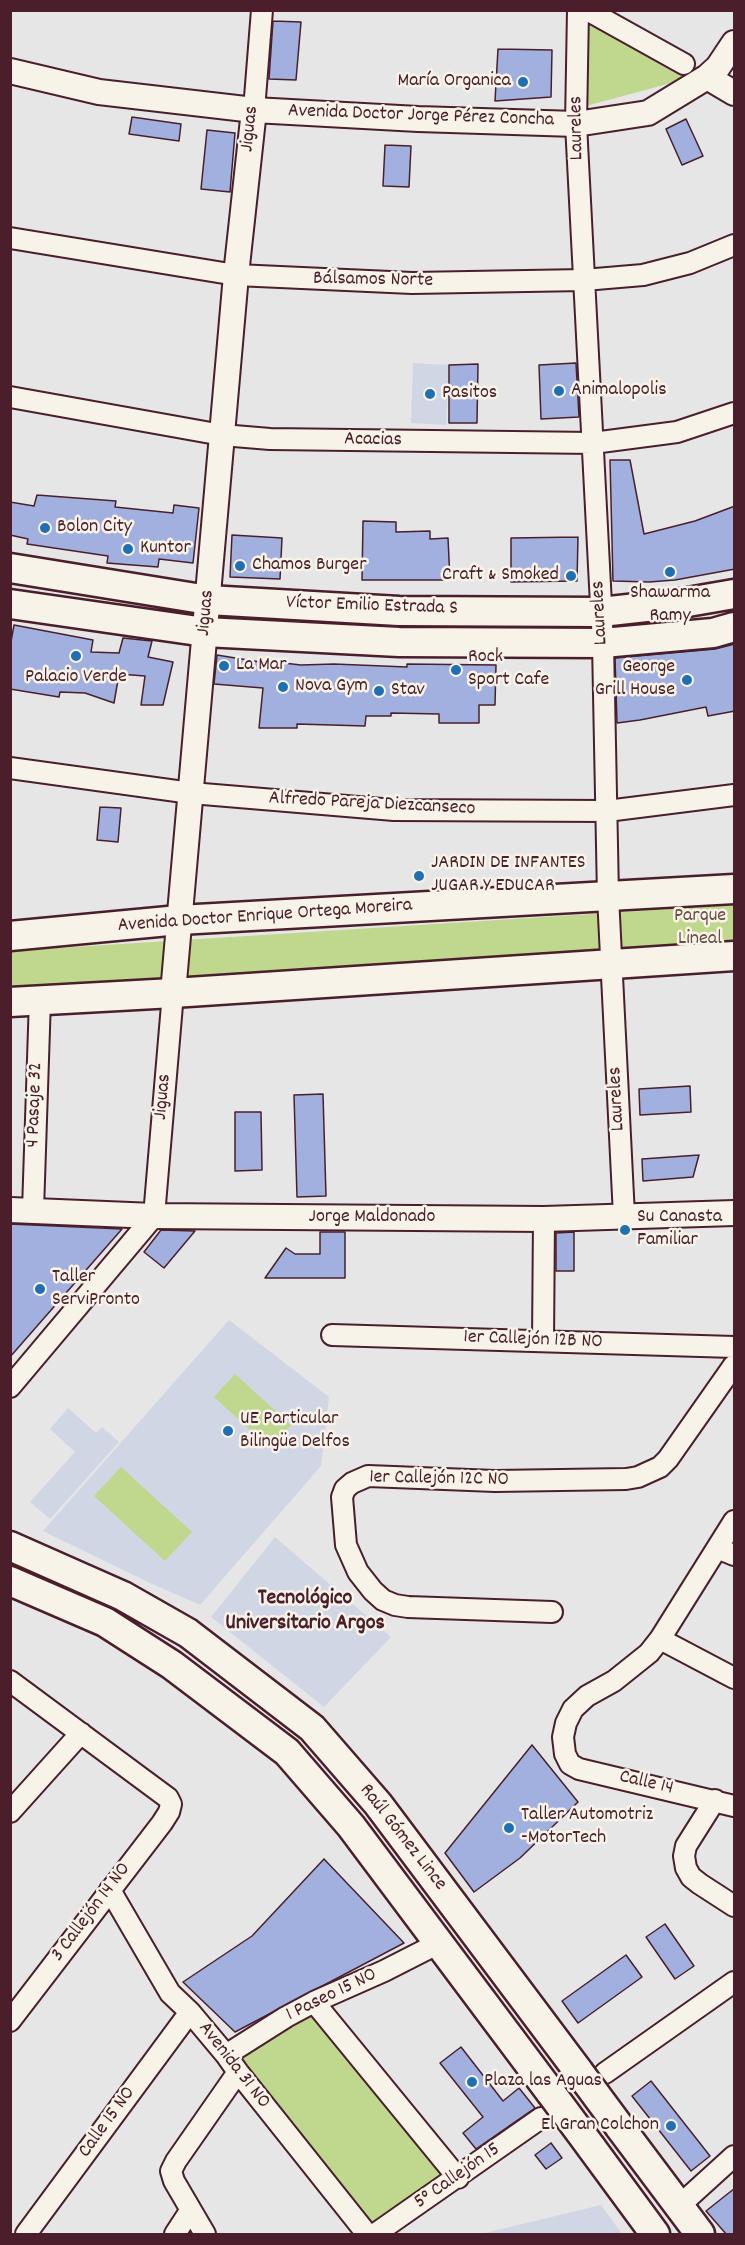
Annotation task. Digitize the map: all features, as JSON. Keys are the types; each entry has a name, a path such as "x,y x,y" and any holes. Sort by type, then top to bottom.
{"main road":[{"name":"Víctor Emilio Estrada S","path":"12,578 208,600 399,611 601,612 682,603 735,594"},
{"name":"Víctor Emilio Estrada S","path":"10,604 205,632 399,642 603,643 712,633 735,627"},
{"path":"399,611 399,642"},
{"name":"Avenida Doctor Enrique Ortega Moreira","path":"10,936 179,920 735,889"},
{"path":"10,1002 735,956"},
{"name":"Raúl Gómez Lince","path":"10,1546 123,1596 188,1633 312,1728 378,1804 592,2072 619,2126 700,2235"},
{"name":"Raúl Gómez Lince","path":"10,1581 105,1622 172,1665 287,1752 351,1826 439,1942 546,2105 591,2147 655,2235"}],"street":[{"name":"Jiguas","path":"154,1216 236,275 254,110 262,10"},
{"name":"Laureles","path":"578,10 576,124 603,643 608,896 624,1216"},
{"path":"587,10 684,64"},
{"name":"Avenida Doctor Jorge Pérez Concha","path":"10,71 99,92 254,110 418,119 576,124 648,113 707,77 718,67 735,43"},
{"path":"707,77 735,93"},
{"name":"Bálsamos Norte","path":"10,238 236,275 412,283 584,280 643,275 690,263 735,245"},
{"name":"Acacias","path":"10,397 222,435 270,439 593,443 676,432 735,412"},
{"name":"Alfredo Pareja Diezcanseco","path":"10,768 191,793 394,810 607,811 735,795"},
{"name":"4 Pasaje 32","path":"22,1210 40,999"},
{"name":"Jorge Maldonado","path":"22,1210 154,1216 544,1219 735,1214"},
{"path":"10,1387 154,1216"},
{"path":"543,1341 544,1219"},
{"name":"1er Callejón 12B NO","path":"332,1335 735,1347"},
{"name":"1er Callejón 12C NO","path":"552,1612 408,1607 383,1600 358,1572 345,1545 342,1497 345,1489 368,1476 495,1481 626,1479 650,1473 668,1459 735,1365"},
{"path":"735,1521 726,1552 660,1639 735,1678"},
{"name":"Calle 14","path":"660,1639 649,1653 614,1682 587,1696 573,1709 566,1723 563,1737 565,1754 570,1764 579,1769 735,1806"},
{"path":"10,1681 81,1733 10,1812"},
{"name":"3 Callejón 14 NO","path":"10,2021 162,1823 171,1804 168,1798 81,1733"},
{"path":"714,1800 686,1846 684,1856 686,1868 691,1877 700,1884 735,1906"},
{"name":"Avenida 31 NO","path":"110,1890 170,1993 190,2012 226,2055 367,2235"},
{"name":"1 Paseo 15 NO","path":"226,2055 314,2002 384,1971 439,1942"},
{"path":"592,2072 735,1982"},
{"path":"314,2002 458,2178"},
{"name":"Calle 15 NO","path":"26,2235 190,2012"},
{"path":"205,2235 174,2181 171,2170 238,2072"},
{"name":"5° Callejón 15","path":"375,2235 458,2178 546,2105"},
{"path":"679,2206 735,2156"},
{"path":"174,2235 190,2211"}],"shaded area":[{"name":"Pasitos","path":"413,363 449,365 446,425 411,423"},
{"name":"UE Particular Bilingüe Delfos","path":"229,1320 329,1397 321,1466 200,1605 43,1531"},
{"path":"68,1408 96,1433 102,1427 119,1442 50,1519 30,1502 75,1452 50,1429"},
{"name":"Tecnológico Universitario Argos","path":"275,1537 391,1637 324,1707 211,1617"},
{"path":"601,2205 622,2234 481,2234"}],"green space":[{"path":"585,22 686,79 586,106"},
{"name":"Parque Lineal","path":"734,905 734,948 11,990 11,951"},
{"path":"235,1374 291,1425 270,1448 214,1397"},
{"path":"121,1467 192,1532 165,1561 94,1496"},
{"path":"314,2002 458,2178 375,2234 226,2055"}],"building":[{"path":"273,21 301,22 296,80 269,79"},
{"path":"498,49 552,50 551,97 495,101"},
{"path":"132,117 181,124 179,141 129,134"},
{"path":"686,119 703,156 682,165 666,129"},
{"path":"207,130 235,133 230,192 201,189"},
{"path":"385,145 411,146 409,187 383,186"},
{"name":"Animalopolis","path":"576,363 579,417 541,419 539,365"},
{"path":"478,364 477,423 449,423 449,365"},
{"path":"610,460 630,460 644,534 695,521 735,506 735,569 675,580 613,581"},
{"path":"37,495 116,501 115,507 173,513 174,505 199,508 193,563 159,559 158,567 107,563 108,556 27,544 28,539 10,535 10,502 34,506"},
{"path":"363,521 396,522 396,532 430,531 430,539 448,538 450,580 362,580"},
{"path":"232,535 282,538 280,579 230,577"},
{"path":"578,537 577,581 511,582 511,538"},
{"path":"14,625 93,640 91,652 119,653 123,638 152,641 148,657 173,662 163,705 141,705 145,676 119,674 114,703 85,693 60,692 59,697 10,689 10,647"},
{"path":"735,644 735,711 708,716 706,707 617,723 615,658 715,649"},
{"path":"217,655 266,663 266,661 301,665 407,667 407,664 496,665 495,705 479,705 479,723 439,723 439,714 391,713 391,716 366,716 365,726 297,724 297,728 259,728 263,688 214,684"},
{"path":"100,807 121,808 118,842 97,840"},
{"path":"690,1086 691,1112 640,1115 639,1089"},
{"path":"323,1094 326,1196 297,1197 294,1095"},
{"path":"235,1112 261,1112 262,1170 235,1171"},
{"path":"699,1155 693,1177 643,1181 642,1159"},
{"name":"Taller ServiPronto","path":"10,1224 122,1229 10,1357"},
{"path":"161,1230 195,1231 164,1268 144,1252"},
{"path":"320,1232 345,1232 345,1278 265,1278 286,1248 295,1254 320,1254"},
{"path":"574,1232 574,1271 556,1271 556,1233"},
{"name":"Taller Automotriz -MotorTech","path":"532,1745 578,1802 520,1858 474,1892 445,1853"},
{"path":"324,1859 404,1943 235,2032 183,1982 252,1936"},
{"path":"665,1924 694,1966 675,1979 646,1937"},
{"path":"626,1955 642,1977 578,2023 562,2001"},
{"path":"461,2047 503,2101 519,2088 535,2108 476,2149 463,2133 483,2117 440,2063"},
{"name":"El Gran Colchon","path":"651,2081 710,2156 691,2171 632,2096"},
{"path":"551,2143 562,2158 546,2169 535,2155"},
{"path":"735,2188 735,2235 727,2235 706,2211"}],"place":[{"name":"María Organica","path":"523,82"},
{"name":"Animalopolis","path":"559,391"},
{"name":"Pasitos","path":"430,394"},
{"name":"Bolon City","path":"45,528"},
{"name":"Kuntor","path":"128,549"},
{"name":"Chamos Burger","path":"240,566"},
{"name":"Shawarma Ramy","path":"670,572"},
{"name":"Craft & Smoked","path":"571,576"},
{"name":"Palacio Verde","path":"76,656"},
{"name":"La Mar","path":"224,666"},
{"name":"Rock Sport Cafe","path":"456,670"},
{"name":"George Grill House","path":"687,680"},
{"name":"Nova Gym","path":"283,687"},
{"name":"Stav","path":"379,691"},
{"name":"JARDIN DE INFANTES JUGAR Y EDUCAR","path":"419,876"},
{"name":"Su Canasta Familiar","path":"625,1230"},
{"name":"Taller ServiPronto","path":"40,1289"},
{"name":"UE Particular Bilingüe Delfos","path":"228,1431"},
{"name":"Taller Automotriz -MotorTech","path":"509,1828"},
{"name":"Plaza las Aguas","path":"472,2082"},
{"name":"El Gran Colchon","path":"671,2126"}],"district":[{"name":"Tecnológico Universitario Argos","path":"305,1613"}]}
